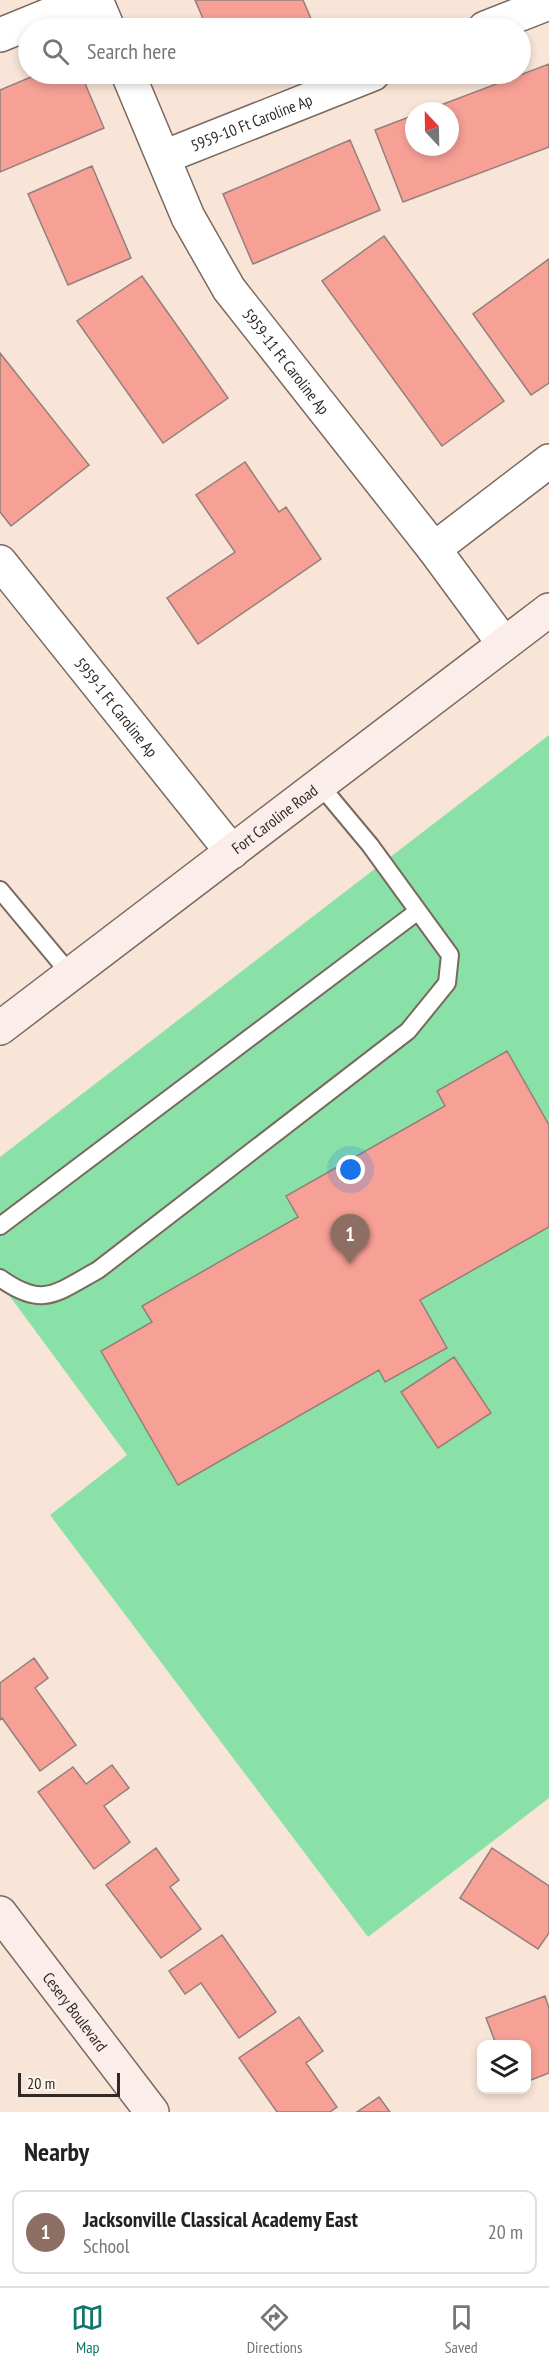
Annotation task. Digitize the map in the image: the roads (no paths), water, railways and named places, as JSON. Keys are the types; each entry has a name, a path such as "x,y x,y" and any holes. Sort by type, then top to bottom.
{"street":[{"path":"40,18 86,0"},
{"path":"96,0 104,18"},
{"path":"511,18 549,3"},
{"path":"0,34 18,27"},
{"name":"5959-11 Ft Caroline Ap","path":"132,84 188,217 229,289 434,549 504,644"},
{"name":"5959-10 Ft Caroline Ap","path":"164,157 348,84"},
{"path":"434,549 549,460"},
{"name":"5959-1 Ft Caroline Ap","path":"0,562 232,852"},
{"name":"Fort Caroline Road","path":"0,1028 549,610"},
{"name":"Cesery Boulevard","path":"0,1913 152,2112"}],"lane":[{"path":"0,1278 19,1291 40,1297 64,1289 98,1270 408,1031 447,983 450,955 370,844 320,785"},
{"path":"0,890 71,975"},
{"path":"0,1226 418,911"}],"place":[{"name":"Jacksonville Classical Academy East","path":"350,1264"}]}
